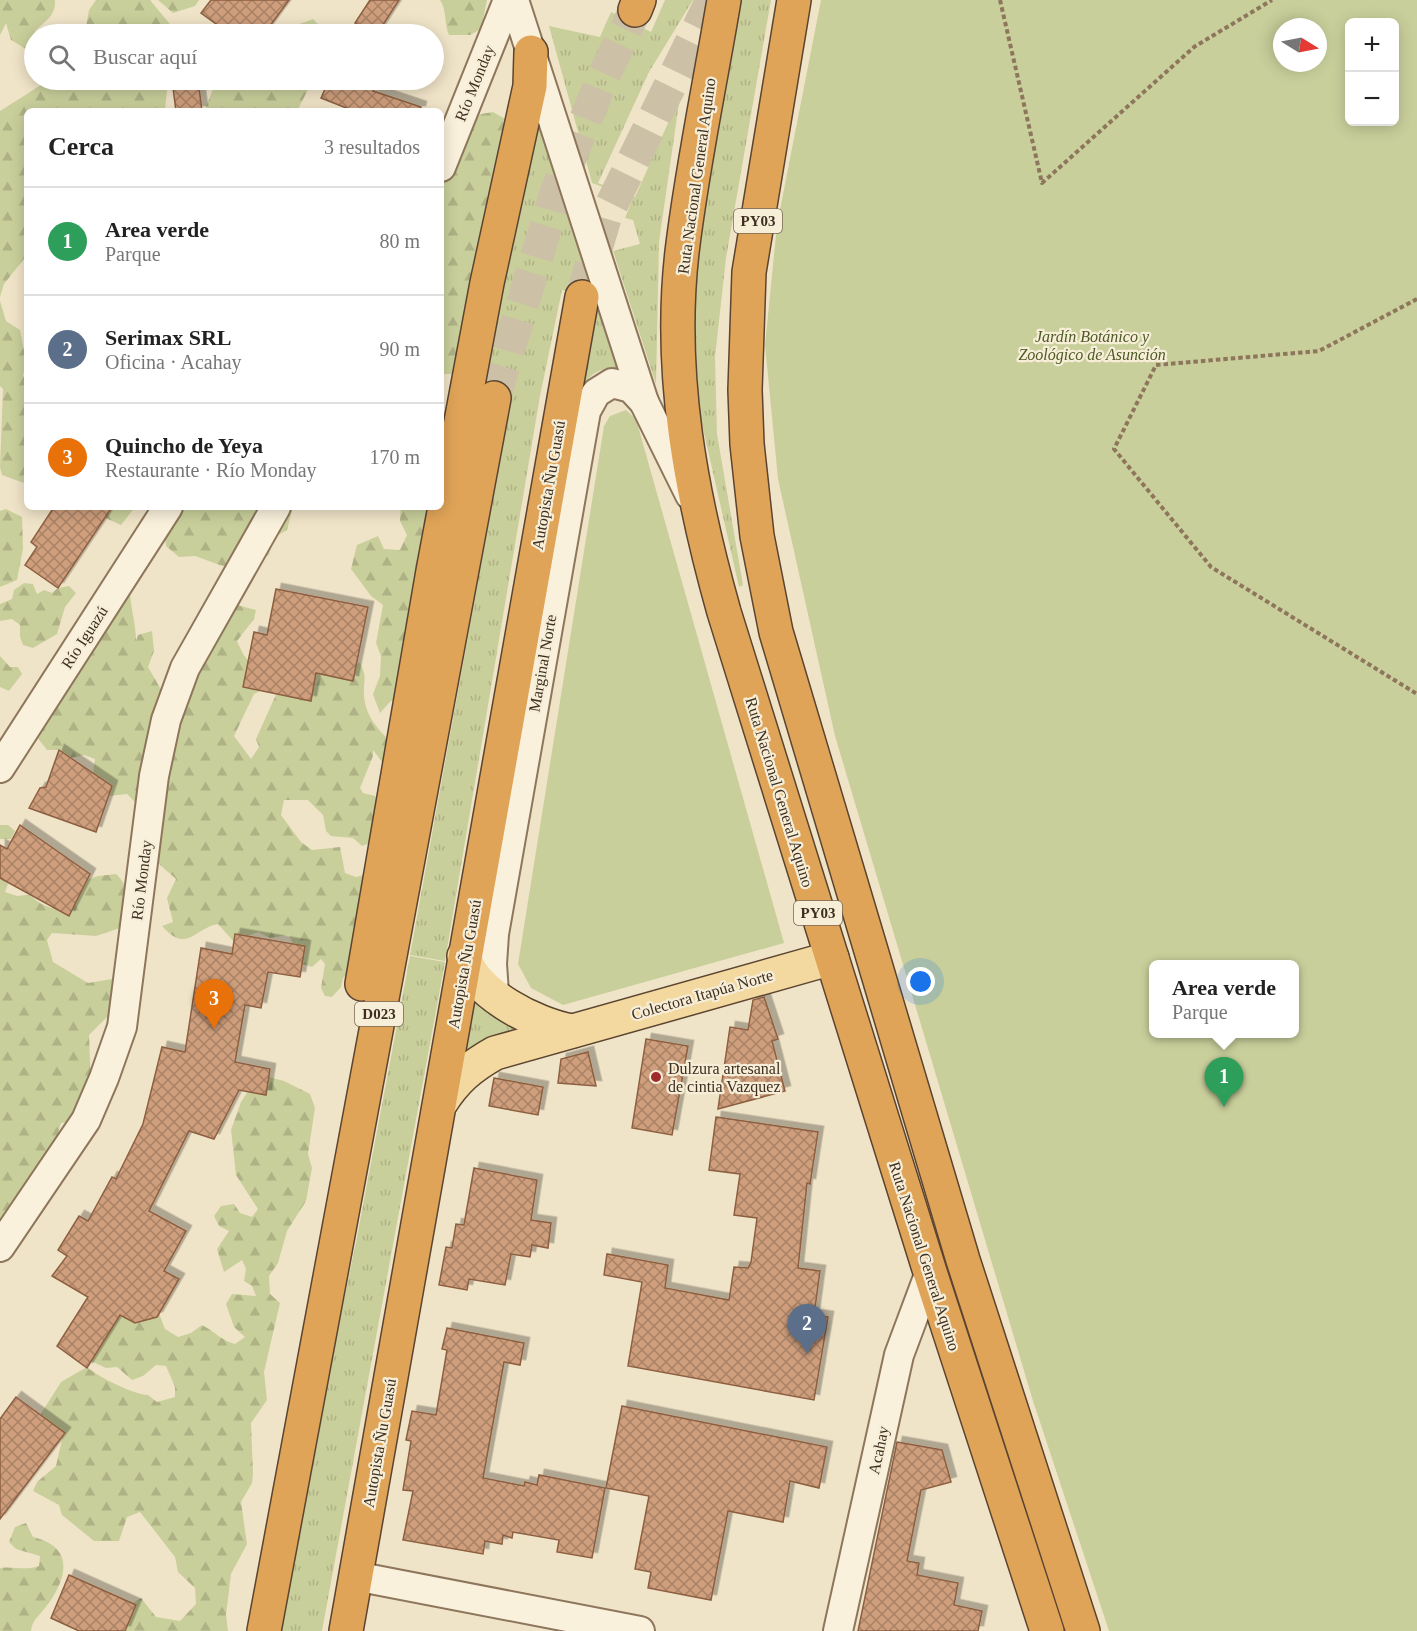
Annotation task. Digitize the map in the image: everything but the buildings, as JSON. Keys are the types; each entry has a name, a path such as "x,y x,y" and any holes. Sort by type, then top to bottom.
{"highway":[{"name":"Ruta Nacional General Aquino","path":"724,0 681,264 680,377 685,439 696,507 724,612 930,1272 1047,1631"},
{"name":"PY03","path":"794,0 749,272 745,338 745,400 747,444 757,536 777,632 863,925 963,1260 1083,1631"},
{"path":"350,1168 362,980 433,571 487,284 530,86 531,52"},
{"name":"Autopista Ñu Guasú","path":"346,1631 582,297"},
{"name":"D023","path":"264,1631 494,398"}],"main road":[{"path":"464,956 468,969 514,1010 534,1021 572,1031"},
{"name":"Colectora Itapúa Norte","path":"440,1104 466,1070 495,1053 832,958"}],"street":[{"name":"Río Monday","path":"444,160 508,0"},
{"path":"514,0 644,402 696,507"},
{"name":"Marginal Norte","path":"494,993 492,964 494,934 586,411 596,393 612,383 631,388 644,402"},
{"name":"Río Iguazú","path":"0,768 166,510"},
{"name":"Río Monday","path":"0,1247 86,1119 104,1078 122,1027 154,776 165,720 185,668 274,510"},
{"name":"Acahay","path":"838,1631 899,1355 930,1272"},
{"path":"355,1576 640,1631"}],"path":[{"path":"1000,0 1042,183 1194,47 1272,0"},
{"path":"1417,299 1319,351 1156,365 1114,449 1211,567 1417,694"}],"green space":[{"path":"0,0 55,0 52,14 43,24 24,24 24,48 11,40 6,23 0,35"},
{"path":"96,0 150,0 170,24 87,24 89,10"},
{"path":"158,0 199,0 195,6 173,13"},
{"path":"440,0 487,0 481,29 470,35 449,35 444,8"},
{"path":"665,0 693,0 649,72 598,183 635,197 680,96 659,242 656,384 613,251 640,244 633,220 625,218 633,198 592,183 549,26 600,37 611,12 651,32"},
{"path":"737,0 771,0 726,258 715,357 717,434 743,585 739,587 699,411 694,357 695,281 702,208"},
{"name":"Jardín Botánico y Zoológico de Asunción","path":"821,0 1417,0 1417,1631 1109,1631 1033,1401 835,736 778,479 765,345 777,225"},
{"path":"313,19 318,24 299,24"},
{"path":"33,90 167,90 165,108 24,108 24,259 4,284 0,297 0,111"},
{"path":"213,90 308,90 299,108 205,108"},
{"path":"540,104 626,369 599,371 583,386 600,298 562,290 540,396 445,961 410,955 513,389 477,383 537,107"},
{"path":"493,112 509,121 502,136 506,152 464,374 444,374 444,144 475,115"},
{"path":"0,301 6,321 20,330 24,351 24,483 2,475 0,467 3,389 0,386"},
{"path":"626,410 636,419 784,943 563,1005 531,988 518,964 604,426 610,416"},
{"path":"6,509 22,517 23,549 17,580 0,587 0,511"},
{"path":"95,510 133,510 121,525 97,514"},
{"path":"177,510 292,510 287,530 273,538 269,555 231,569 195,556 179,557 166,546 164,528"},
{"path":"401,510 435,510 402,699 391,701 380,713 373,694 380,676 381,656 376,643 383,605 371,596 351,569 357,545 378,536 384,549 400,550 407,535 400,521"},
{"path":"24,583 33,584 37,594 44,590 52,593 58,588 69,586 76,593 65,607 57,634 33,648 23,645 20,625 12,619 0,621 0,604 12,599 14,590"},
{"path":"119,588 130,593 136,641 138,635 152,631 154,651 148,667 170,705 225,613 237,605 256,610 254,619 237,641 243,654 260,675 260,691 254,694 234,736 251,759 259,747 256,739 278,690 338,661 360,663 365,676 365,703 371,718 399,749 385,766 373,750 373,756 360,788 363,793 375,796 385,819 380,839 362,846 353,838 331,836 326,831 323,815 308,800 284,800 281,815 301,842 312,850 340,847 345,873 356,877 380,871 363,959 343,978 341,987 332,997 325,996 321,988 325,964 321,959 312,967 302,964 289,935 270,938 258,932 234,942 218,924 184,939 171,934 162,926 173,922 167,898 176,879 160,865 142,809 127,794 109,796 96,790 92,782 95,759 84,755 71,758 59,750 47,750 26,723 35,684 62,662 83,661 89,657 89,644"},
{"path":"0,656 10,667 18,667 22,674 9,691 0,687"},
{"path":"0,825 8,825 15,831 11,839 0,839"},
{"path":"116,874 126,892 120,928 96,936 52,933 47,940 53,962 88,983 112,979 110,1014 89,1035 91,1086 70,1122 61,1123 53,1151 42,1168 34,1168 0,1247 0,875 4,876 8,884 5,892 17,896 30,895 51,908 61,908 66,907 72,885 98,876"},
{"path":"410,956 445,962 322,1631 276,1631 357,1237"},
{"path":"473,1000 476,1000 523,1031 464,1055"},
{"path":"269,1077 284,1081 310,1094 315,1108 308,1154 312,1168 306,1201 287,1231 278,1263 269,1276 270,1294 280,1303 264,1372 267,1400 251,1423 252,1483 241,1502 247,1544 231,1574 226,1615 228,1631 115,1631 133,1603 141,1598 156,1617 180,1621 196,1604 195,1588 178,1572 175,1557 140,1512 127,1517 119,1541 94,1541 62,1515 59,1505 33,1491 37,1482 56,1466 63,1435 33,1426 61,1382 87,1367 126,1389 148,1395 157,1402 175,1397 175,1387 166,1366 156,1365 143,1376 132,1380 117,1367 106,1368 91,1361 98,1321 155,1303 165,1329 178,1337 191,1333 202,1325 226,1341 235,1344 245,1337 234,1327 226,1304 232,1294 256,1296 252,1286 244,1281 246,1269 242,1260 224,1272 217,1249 229,1231 219,1226 214,1216 221,1206 234,1204 240,1213 252,1217 258,1209 236,1175 231,1130 241,1102 256,1079"},
{"path":"26,1523 33,1537 56,1548 61,1556 62,1576 53,1597 34,1621 31,1631 0,1631 0,1568 39,1566 40,1556 16,1549 9,1542 15,1527"}],"tunnel":[{"path":"582,297 605,218 712,0"},
{"path":"494,398 556,193 600,84 635,10"}],"place":[{"name":"Quincho de Yeya","path":"214,1029"},
{"name":"Dulzura artesanal de cintia Vazquez","path":"656,1077"},
{"name":"Area verde","path":"1224,1107"},
{"name":"Serimax SRL","path":"807,1354"}]}
